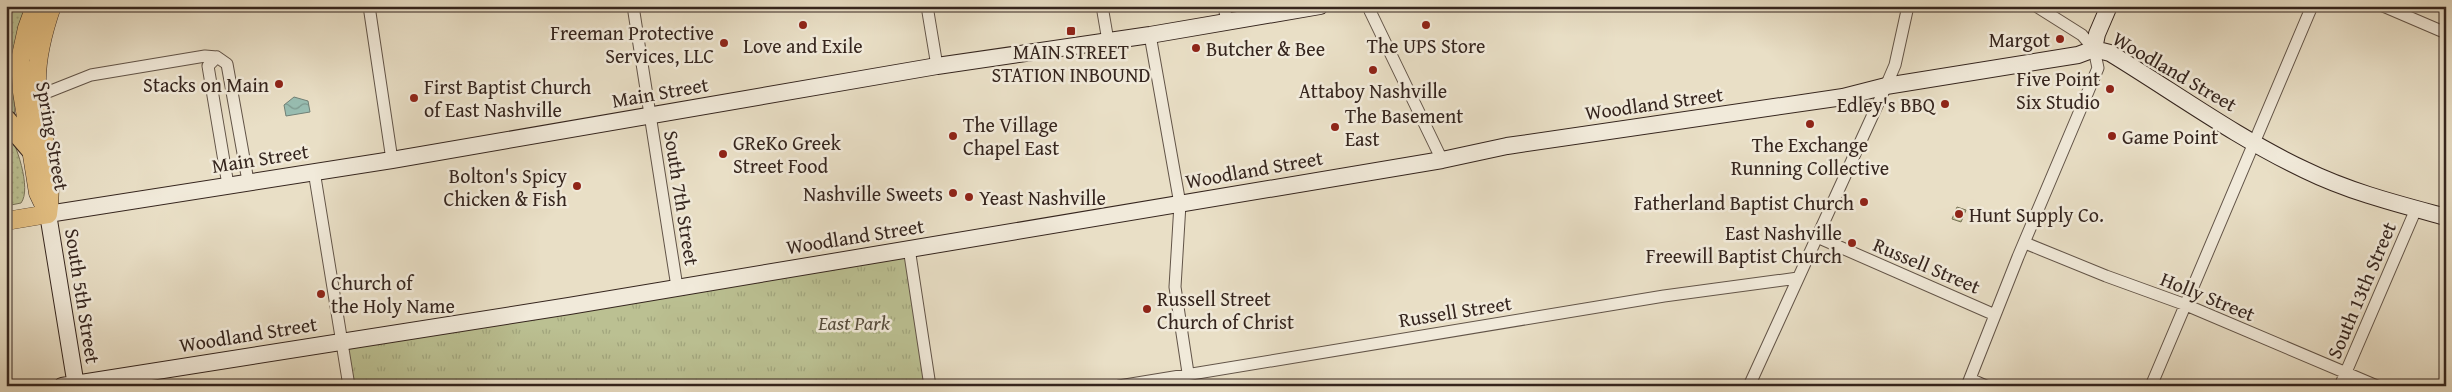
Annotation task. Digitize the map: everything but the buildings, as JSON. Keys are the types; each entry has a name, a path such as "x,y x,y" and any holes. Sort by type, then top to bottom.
{"highway":[{"path":"6,120 30,148"}],"main road":[{"name":"Spring Street","path":"35,6 27,28 20,60 22,92 38,193 48,214"},
{"name":"Spring Street","path":"48,214 51,192 38,96 38,63 44,30 52,6"},
{"name":"Main Street","path":"6,221 48,214"}],"street":[{"path":"369,6 392,160"},
{"name":"South 7th Street","path":"633,6 677,287"},
{"path":"927,6 937,66"},
{"path":"1102,6 1108,40"},
{"name":"Main Street","path":"48,214 248,181 392,160 937,66 1150,35 1226,14 1320,6"},
{"path":"1372,6 1370,11 1442,160"},
{"path":"1749,386 1895,65 1908,6"},
{"path":"2036,6 2082,35 2094,49"},
{"path":"1986,386 1969,382 2024,242 2098,68 2094,49 2097,34 2109,6"},
{"path":"2151,386 2312,6"},
{"path":"2383,6 2446,33"},
{"path":"1150,35 1180,204 1175,287 1190,386"},
{"name":"Woodland Street","path":"72,385 343,340 569,306 1442,160 1507,146 1843,97 1886,86 2078,55 2094,49 2110,53 2254,142 2305,170 2336,183 2446,217"},
{"path":"38,96 91,75 205,56 217,57 227,64 248,181"},
{"path":"217,57 208,66 228,185"},
{"path":"214,102 234,100"},
{"path":"314,171 350,386"},
{"name":"South 13th Street","path":"2340,386 2416,208"},
{"name":"South 5th Street","path":"48,214 72,385"},
{"name":"Russell Street","path":"1817,237 1995,315"},
{"name":"Holly Street","path":"2024,242 2106,276 2186,305 2377,386"},
{"path":"909,248 930,386"},
{"name":"Russell Street","path":"1119,386 1664,296 1798,278"}],"green space":[{"path":"6,6 26,6 15,49 15,123 6,113"},
{"path":"6,128 18,154 25,187 21,203 6,206"},
{"name":"Hunt Supply Co.","path":"1957,207 1966,210 1961,222 1952,219"},
{"name":"East Park","path":"909,248 929,386 350,386 343,340"}],"water":[{"path":"294,97 308,101 310,112 286,116 284,105"}],"place":[{"name":"Love and Exile","path":"803,25"},
{"name":"The UPS Store","path":"1426,25"},
{"name":"MAIN STREET STATION INBOUND","path":"1071,31"},
{"name":"Margot","path":"2060,39"},
{"name":"Freeman Protective Services, LLC","path":"724,43"},
{"name":"Butcher & Bee","path":"1196,48"},
{"name":"Attaboy Nashville","path":"1373,70"},
{"name":"Stacks on Main","path":"279,84"},
{"name":"Five Point Six Studio","path":"2110,89"},
{"name":"First Baptist Church of East Nashville","path":"414,98"},
{"name":"Edley's BBQ","path":"1945,104"},
{"name":"The Exchange Running Collective","path":"1810,124"},
{"name":"The Basement East","path":"1335,127"},
{"name":"The Village Chapel East","path":"953,136"},
{"name":"Game Point","path":"2112,136"},
{"name":"GReKo Greek Street Food","path":"723,154"},
{"name":"Bolton's Spicy Chicken & Fish","path":"577,186"},
{"name":"Nashville Sweets","path":"953,193"},
{"name":"Yeast Nashville","path":"969,197"},
{"name":"Fatherland Baptist Church","path":"1864,202"},
{"name":"Hunt Supply Co.","path":"1959,214"},
{"name":"East Nashville Freewill Baptist Church","path":"1852,243"},
{"name":"Church of the Holy Name","path":"321,294"},
{"name":"Russell Street Church of Christ","path":"1147,309"}]}
